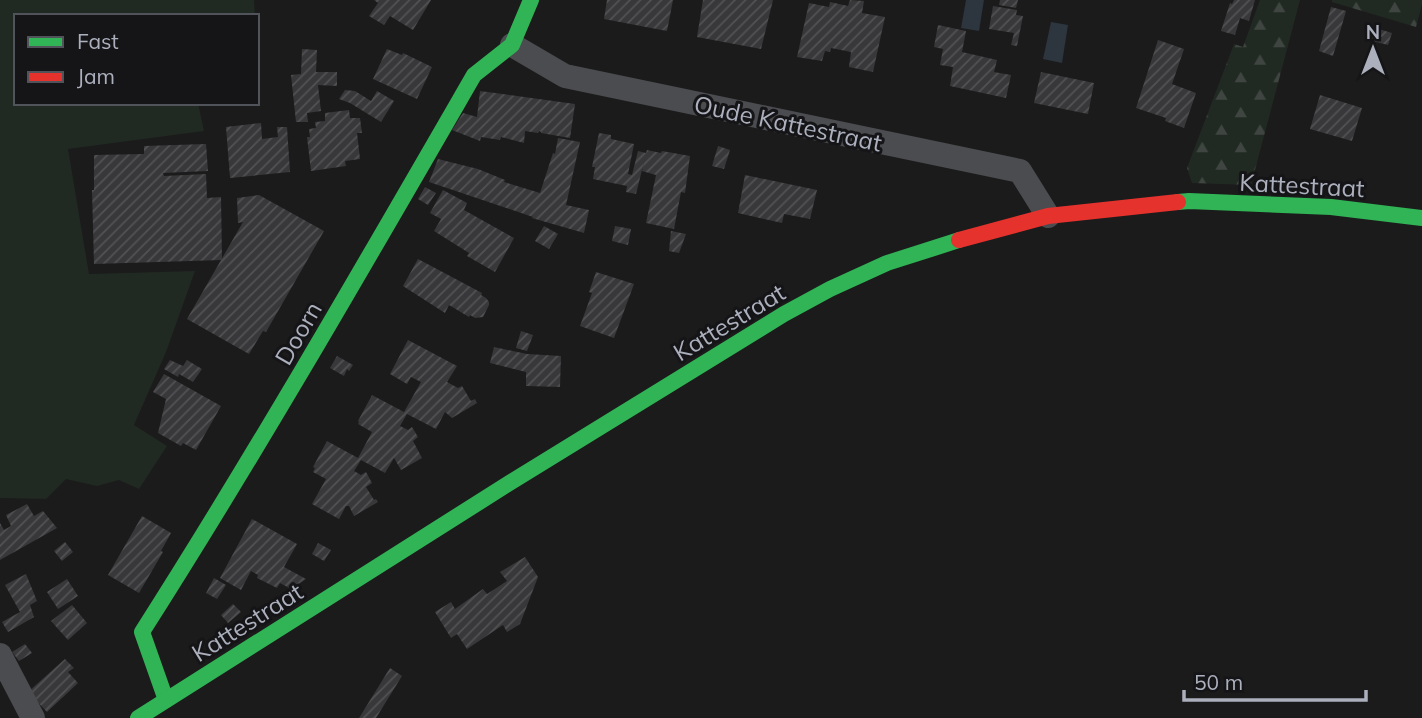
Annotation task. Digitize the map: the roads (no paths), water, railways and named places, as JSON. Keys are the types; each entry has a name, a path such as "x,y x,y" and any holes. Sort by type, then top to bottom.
{"street":[{"name":"Doorn","path":"166,700 142,632 314,352 474,75 512,45 531,0"},
{"name":"Oude Kattestraat","path":"512,45 565,76 1020,171 1048,216"},
{"name":"Kattestraat","path":"138,718 511,482 784,314 887,263 1048,216 1189,201 1331,208 1422,218"},
{"path":"0,655 33,718"}]}
